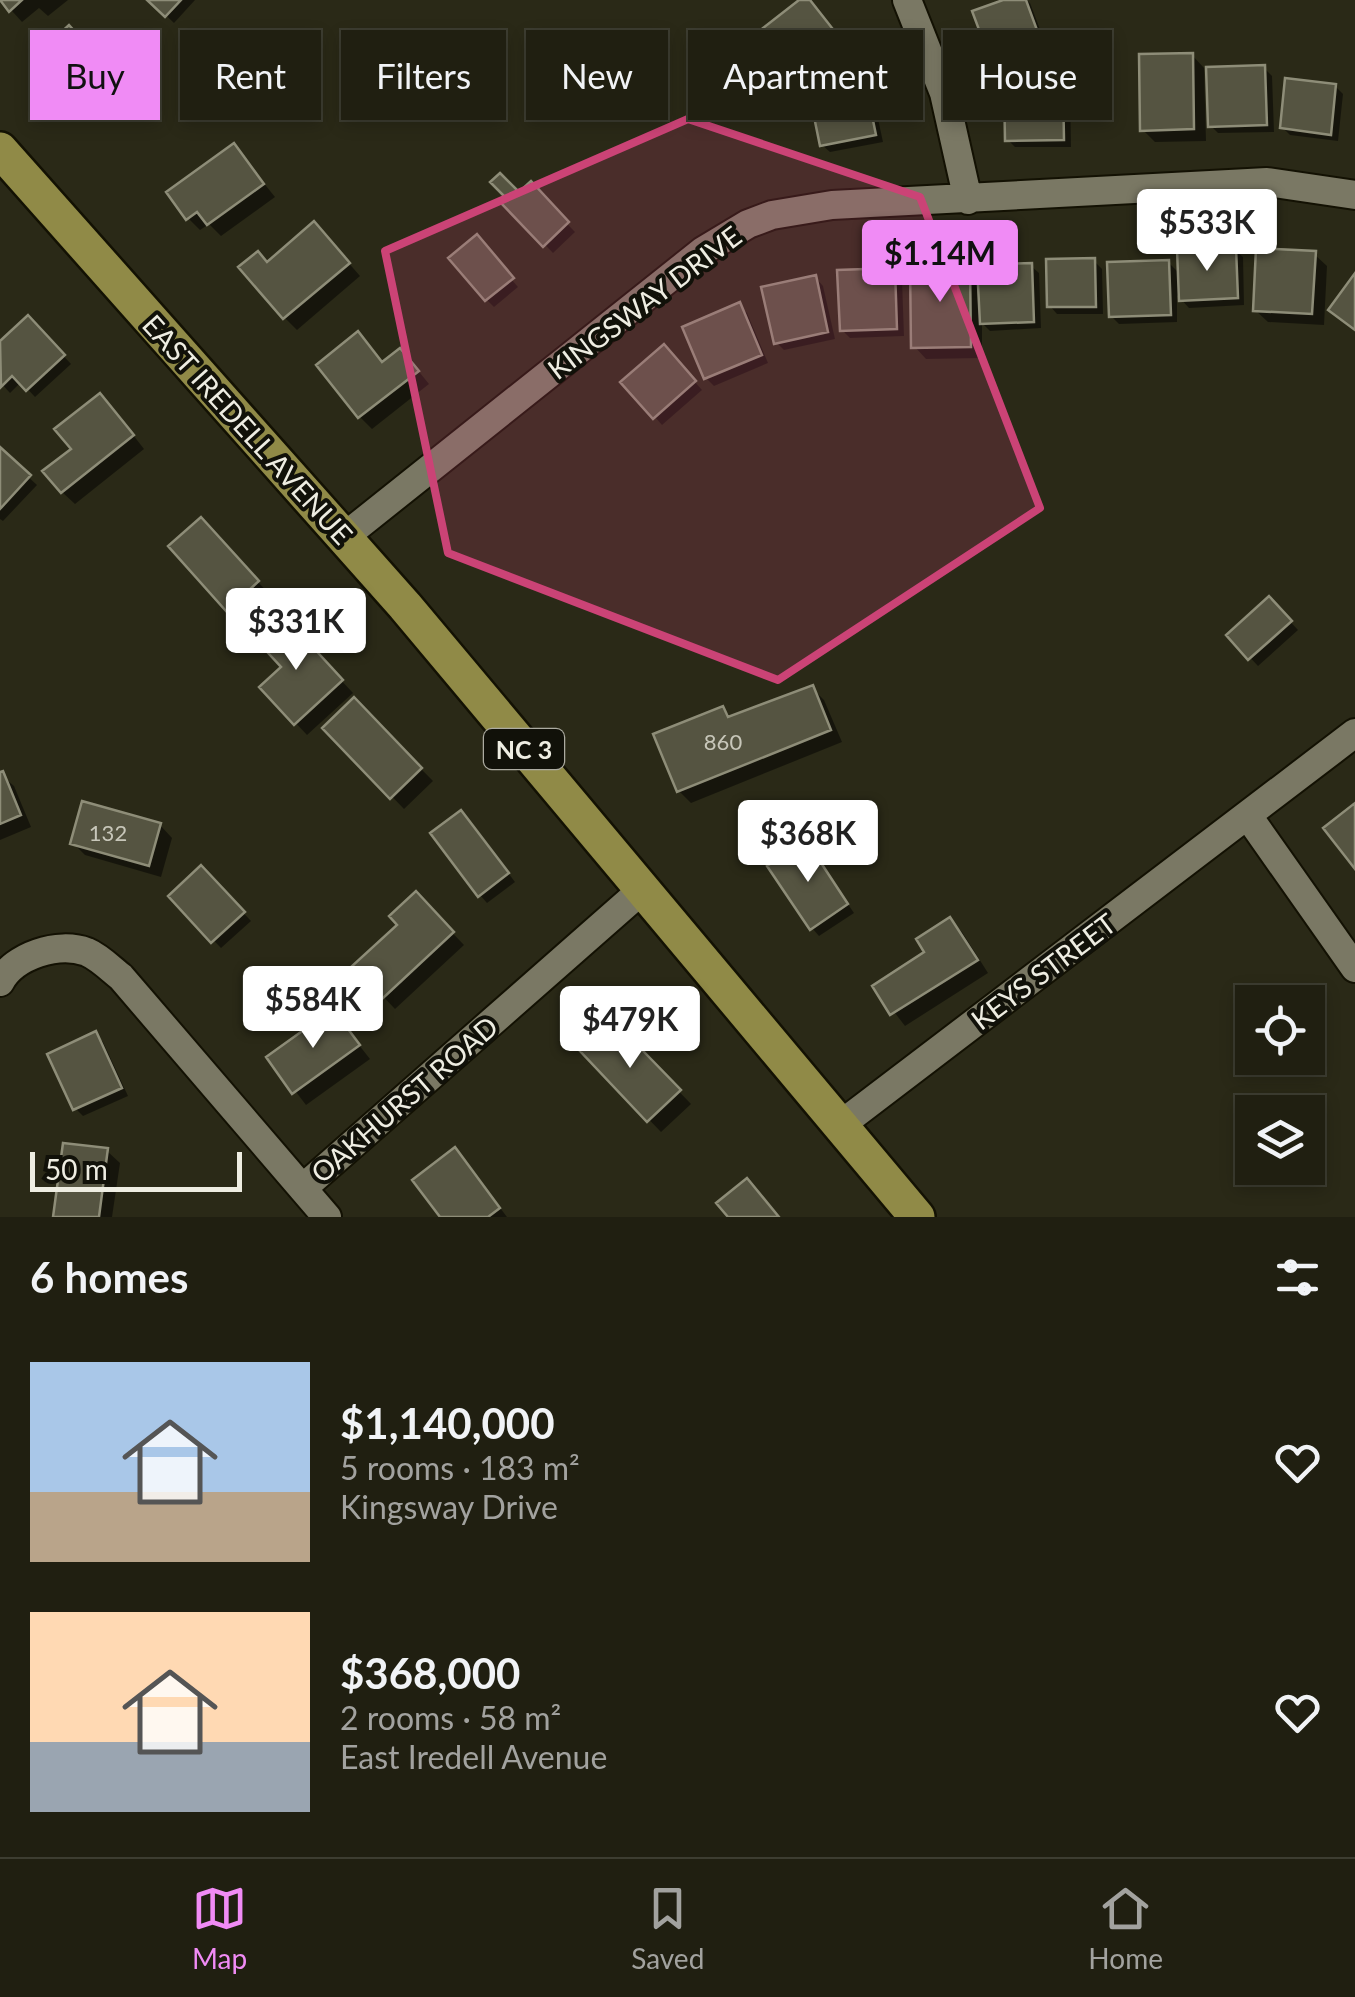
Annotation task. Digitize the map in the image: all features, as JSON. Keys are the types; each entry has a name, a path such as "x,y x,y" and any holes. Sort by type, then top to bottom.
{"main road":[{"name":"EAST IREDELL AVENUE","path":"0,150 344,537 916,1217"}],"street":[{"path":"907,0 944,94 968,200"},
{"name":"KINGSWAY DRIVE","path":"344,537 663,282 748,224 800,209 876,202 1266,182 1355,196"},
{"name":"KEYS STREET","path":"839,1126 1355,733"},
{"path":"1248,816 1355,968"},
{"name":"OAKHURST ROAD","path":"302,1188 642,890"},
{"path":"0,982 6,971 43,950 86,952 121,976 327,1217"}],"highlighted area":[{"path":"688,119 920,197 1040,508 778,680 448,553 385,251"}],"building":[{"path":"0,0 22,0 9,12"},
{"path":"147,0 181,0 165,17"},
{"path":"799,0 810,0 834,30 765,30"},
{"path":"1003,0 1026,0 1037,30 979,30 972,11"},
{"path":"1193,53 1194,129 1140,131 1139,54"},
{"path":"1265,65 1267,125 1208,127 1206,67"},
{"path":"1285,78 1336,84 1331,135 1280,128"},
{"path":"815,120 873,120 876,135 820,146"},
{"path":"1005,120 1064,120 1064,140 1005,141"},
{"path":"234,143 264,184 207,225 197,212 186,220 166,192"},
{"path":"500,173 519,192 531,181 569,222 543,247 501,203 506,198 490,182"},
{"path":"314,221 350,263 283,319 238,267 258,251 267,262"},
{"path":"477,234 514,278 485,301 448,258"},
{"path":"1236,247 1238,298 1179,301 1177,249"},
{"path":"1256,248 1316,251 1312,314 1253,311"},
{"path":"1095,258 1096,307 1047,307 1046,259"},
{"path":"1169,260 1171,315 1109,317 1107,262"},
{"path":"910,263 970,263 971,347 911,348"},
{"path":"1032,263 1034,322 980,324 977,265"},
{"path":"895,268 897,329 840,331 837,270"},
{"path":"1355,273 1355,330 1328,310"},
{"path":"816,275 828,332 774,344 761,287"},
{"path":"740,302 762,355 704,379 682,327"},
{"path":"28,315 65,355 26,391 12,376 1,387 0,341"},
{"path":"358,331 382,362 400,348 419,371 358,418 316,365"},
{"path":"664,344 696,381 653,419 620,382"},
{"path":"100,393 134,435 61,493 42,471 71,449 54,429"},
{"path":"0,447 31,475 0,509"},
{"path":"201,517 259,581 226,611 168,546"},
{"path":"1269,596 1292,621 1248,660 1226,635"},
{"path":"286,618 343,680 294,725 259,687 281,667 259,643"},
{"path":"813,685 831,730 677,792 653,734 723,706 728,717"},
{"path":"354,697 422,768 390,799 322,728"},
{"path":"3,771 21,815 0,824 0,772"},
{"path":"82,801 161,823 149,866 70,844"},
{"path":"1355,803 1355,869 1323,828"},
{"path":"461,810 509,873 478,897 430,833"},
{"path":"806,840 848,904 810,930 767,866"},
{"path":"201,865 245,912 211,943 168,896"},
{"path":"416,891 454,932 382,999 351,967 397,925 389,916"},
{"path":"950,917 978,960 890,1015 872,986 924,952 916,939"},
{"path":"333,1009 360,1045 292,1094 266,1057"},
{"path":"613,1020 681,1090 647,1122 580,1051"},
{"path":"96,1031 122,1088 73,1110 47,1054"},
{"path":"63,1143 108,1148 99,1217 53,1217"},
{"path":"455,1147 500,1208 488,1217 440,1217 412,1180"},
{"path":"747,1178 779,1217 728,1217 716,1203"}]}
